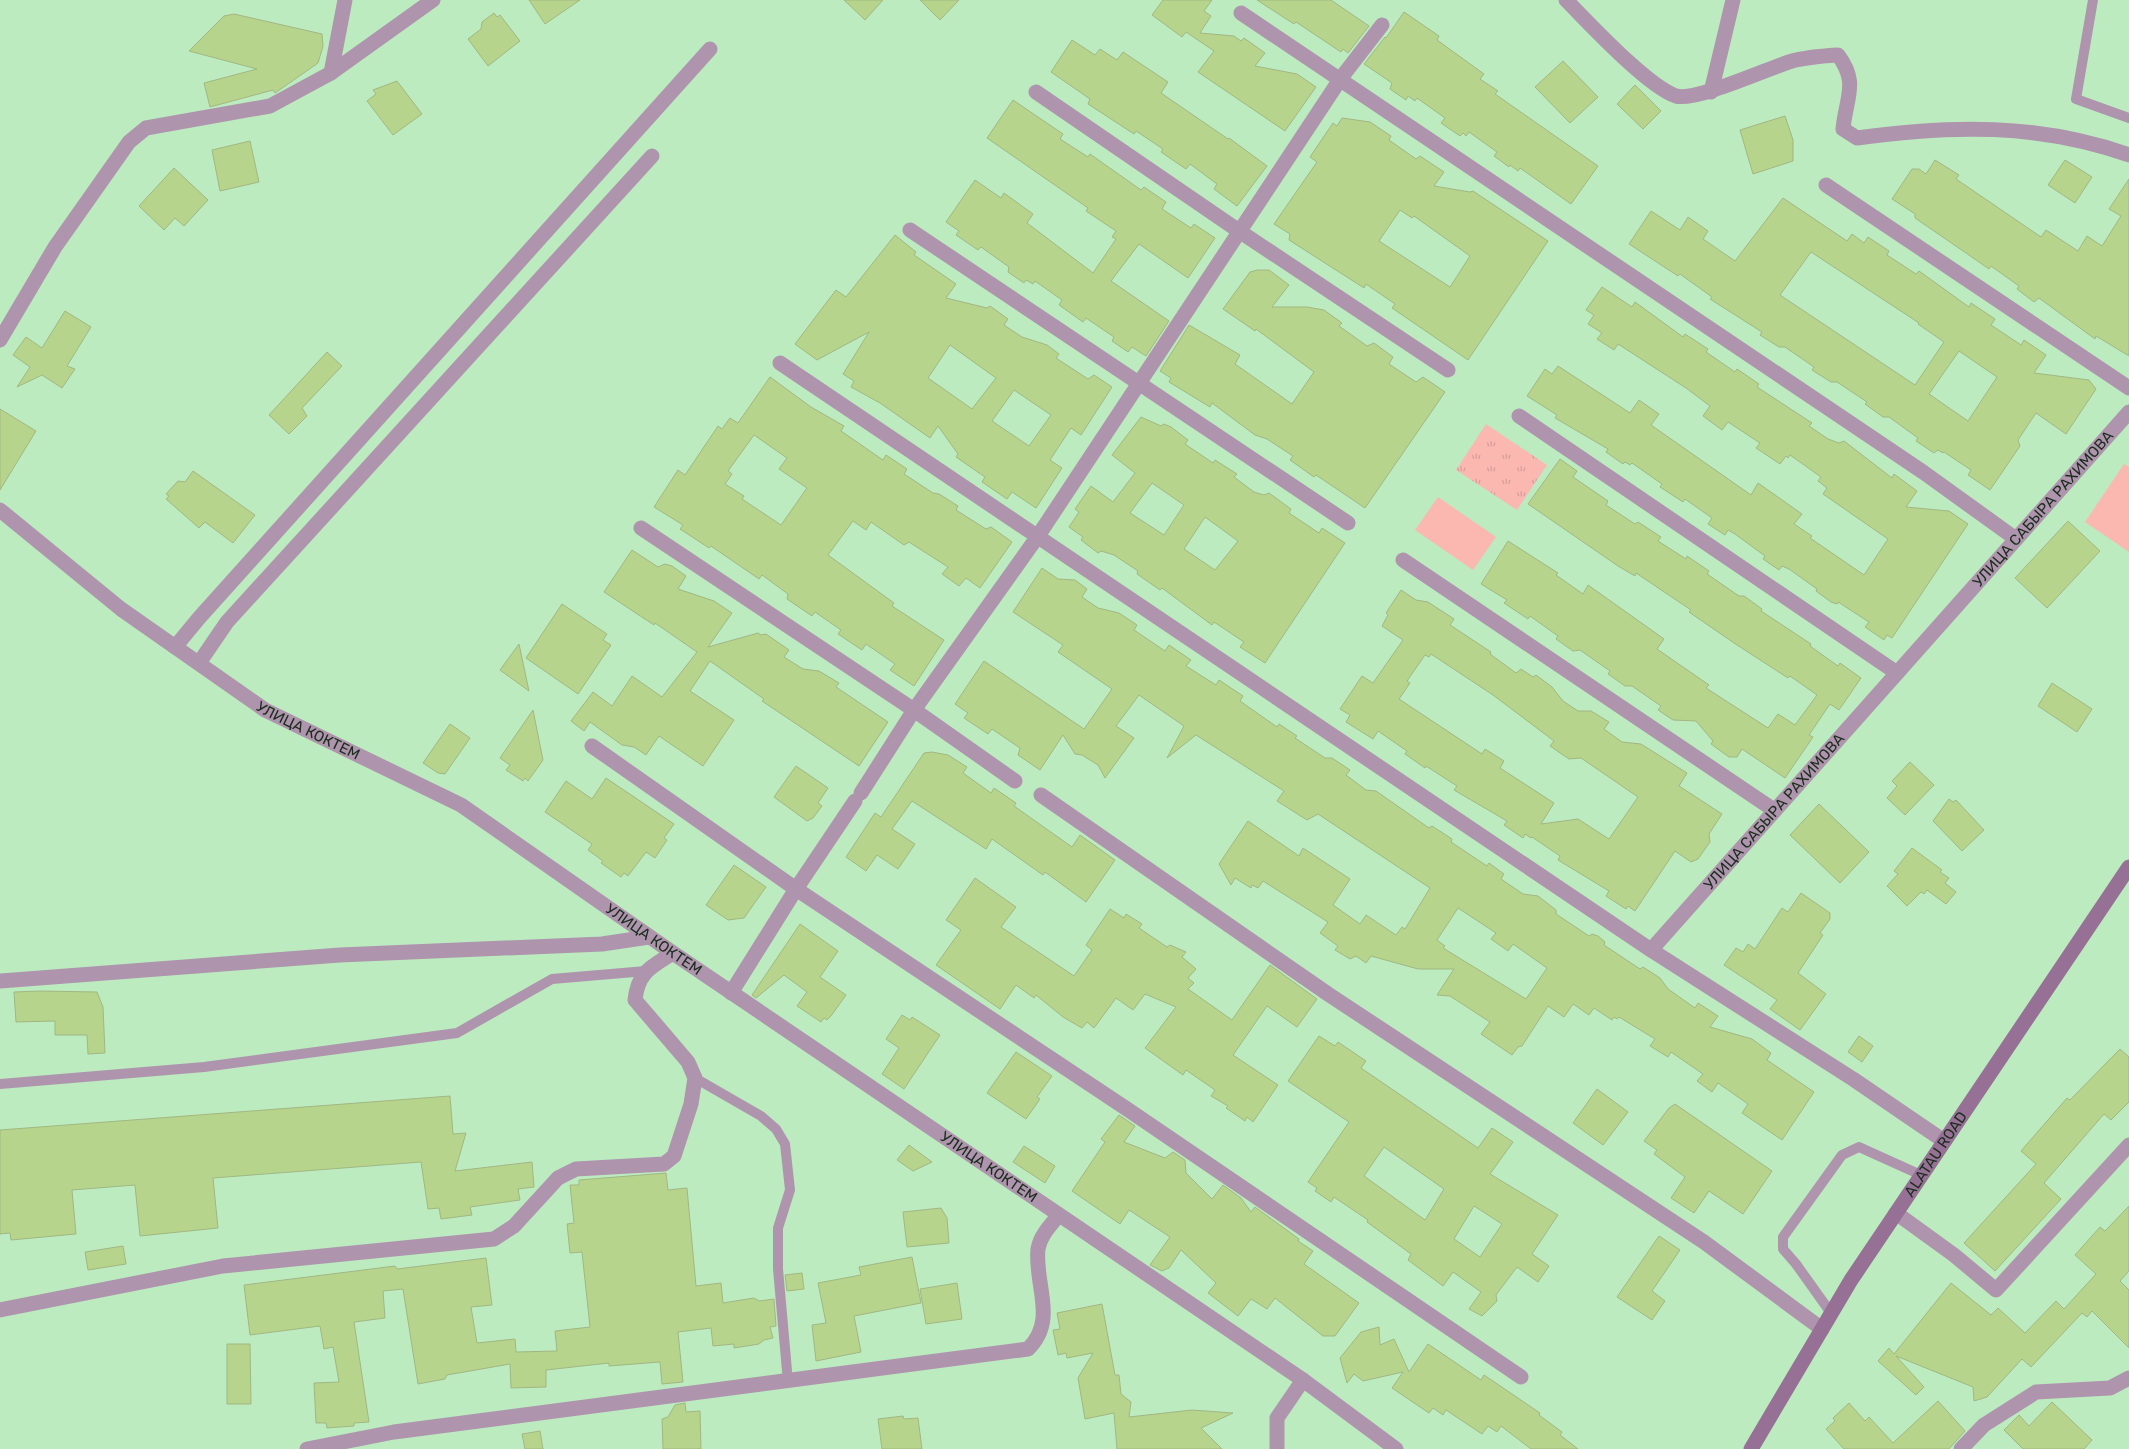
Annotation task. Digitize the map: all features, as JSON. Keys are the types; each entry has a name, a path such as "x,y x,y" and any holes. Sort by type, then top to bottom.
{"main road":[{"name":"ALATAU ROAD","path":"1751,1449 1831,1313 1921,1175 2129,867"}],"street":[{"path":"331,73 344,0"},
{"path":"0,340 55,247 129,142 146,128 270,106 331,73 433,0"},
{"path":"1566,0 1657,86 1677,96 1711,92 1793,61 1838,55 1846,66 1851,81 1843,129 1857,138 1902,132 1997,128 2031,132 2129,155"},
{"path":"1711,92 1733,0"},
{"path":"1241,13 1341,78 1923,472 2016,539"},
{"path":"731,993 796,889 914,710 1038,536 1341,78 1382,25"},
{"path":"175,647 205,611 710,49"},
{"path":"1036,92 1239,231 1448,370"},
{"path":"199,664 227,622 652,156"},
{"path":"1826,185 2129,388"},
{"path":"910,230 1348,523"},
{"path":"780,363 1651,950 1853,1080 1944,1142"},
{"name":"УЛИЦА САБЫРА РАХИМОВА","path":"1651,950 2129,412"},
{"path":"1519,416 1896,673"},
{"name":"УЛИЦА КОКТЕМ","path":"0,510 122,609 265,710 461,805 731,993 1303,1380 1396,1449"},
{"path":"641,528 914,710 1015,781"},
{"path":"1403,560 1774,810"},
{"path":"592,746 796,889 1127,1109 1521,1377"},
{"path":"1041,795 1328,994 1704,1242 1822,1329"},
{"path":"0,981 340,955 602,944 650,937"},
{"path":"0,1310 223,1266 494,1239 514,1226 558,1178 576,1169 664,1164 674,1156 692,1104 695,1078 688,1062 635,1000 636,985 646,971 673,953"},
{"path":"1896,1213 1954,1254 1996,1290 2129,1145"},
{"path":"306,1449 394,1432 739,1386 788,1382 932,1360 1028,1349 1039,1339 1044,1325 1038,1249 1042,1236 1058,1216"},
{"path":"1961,1449 1984,1425 2036,1392 2110,1388 2129,1378"},
{"path":"1277,1449 1277,1418 1303,1380"}],"lane":[{"path":"2093,0 2076,99 2129,118"},
{"path":"0,1084 204,1067 457,1033 552,979 646,971"},
{"path":"695,1078 761,1116 776,1129 785,1144 790,1190 778,1228 778,1270 788,1382"},
{"path":"1831,1313 1783,1249 1783,1237 1842,1155 1850,1150 1858,1147 1921,1175"}],"green space":[{"path":"1486,424 1547,465 1517,510 1456,470"},
{"path":"2124,464 2129,467 2129,552 2085,522"},
{"path":"1438,497 1496,537 1473,570 1415,530"}],"building":[{"path":"529,0 580,0 545,24"},
{"path":"844,0 883,0 865,20"},
{"path":"920,0 959,0 940,20"},
{"path":"1163,0 1212,0 1204,11 1211,16 1200,33 1234,36 1241,41 1244,38 1265,53 1255,66 1297,74 1316,87 1285,131 1198,72 1214,51 1186,32 1182,37 1152,15"},
{"path":"1257,0 1331,0 1369,26 1348,53 1343,49 1341,52 1296,22 1294,24"},
{"path":"1404,12 1439,36 1437,40 1484,74 1480,79 1498,91 1495,94 1598,166 1571,204 1520,168 1518,171 1510,165 1509,167 1494,156 1497,152 1469,132 1466,136 1463,133 1460,136 1441,123 1445,118 1417,98 1415,101 1408,96 1406,100 1390,89 1392,83 1364,64 1386,38"},
{"path":"494,13 497,17 500,15 520,41 488,66 468,39 481,29 482,22"},
{"path":"234,14 322,34 323,46 318,63 275,93 273,90 210,107 204,83 257,69 189,51 224,16"},
{"path":"1072,40 1095,55 1100,49 1117,60 1123,52 1168,82 1161,93 1229,138 1267,166 1237,206 1214,189 1217,184 1190,164 1186,169 1161,152 1163,149 1136,131 1134,134 1088,104 1090,99 1051,72"},
{"path":"1563,61 1598,97 1570,123 1535,87"},
{"path":"397,81 422,114 393,135 367,101 376,94 373,90"},
{"path":"1635,85 1661,111 1643,129 1617,104"},
{"path":"1013,100 1063,134 1060,139 1088,157 1090,154 1141,190 1144,187 1166,202 1162,209 1191,228 1194,224 1215,238 1188,278 1139,244 1111,281 1169,321 1146,356 1132,347 1128,352 1112,341 1114,337 1086,318 1083,322 1059,305 1062,300 1035,281 1033,284 1026,280 1024,283 1008,272 1009,267 981,247 978,250 956,235 959,231 946,222 975,180 1001,198 1004,193 1033,214 1027,223 1093,273 1116,239 1112,237 1116,231 1086,211 1088,208 987,138"},
{"path":"1785,116 1793,140 1793,161 1753,174 1740,130"},
{"path":"1342,118 1370,122 1391,136 1389,140 1416,159 1420,156 1444,172 1434,186 1473,191 1548,241 1468,360 1392,308 1395,304 1366,284 1364,288 1289,240 1290,234 1274,224 1317,162 1310,157 1333,123 1337,126","holes":["1400,210 1412,218 1414,216 1470,256 1450,287 1379,241"]},
{"path":"250,141 259,182 220,191 212,150"},
{"path":"1935,160 1959,175 1956,179 2041,237 2046,230 2078,251 2087,236 2102,246 2121,216 2109,209 2129,179 2129,356 2096,336 2095,339 2039,298 2034,302 2017,289 2019,286 1991,266 1989,269 1915,218 1915,214 1892,199 1912,169 1919,169 1926,174"},
{"path":"2065,160 2092,177 2075,203 2048,185"},
{"path":"174,168 208,200 184,226 175,218 164,230 139,206"},
{"path":"1783,198 1847,241 1852,234 1864,243 1868,237 1889,251 1887,255 1916,274 1919,271 1969,307 1971,303 1995,319 1991,325 2021,345 2024,340 2046,355 2034,373 2089,380 2096,389 2066,434 2036,413 2018,440 2020,446 1990,490 1968,475 1971,470 1944,452 1938,450 1934,453 1916,441 1918,438 1889,417 1883,417 1865,404 1867,402 1837,382 1831,382 1812,370 1814,367 1785,347 1779,347 1760,335 1762,332 1710,299 1712,297 1680,274 1678,276 1629,244 1651,211 1680,230 1688,217 1708,231 1703,239 1735,261","holes":["1811,252 1919,323 1944,342 1915,385 1780,295","1959,351 1997,377 1968,421 1929,394"]},
{"path":"895,235 916,252 914,255 956,284 946,298 987,308 990,306 1008,319 1004,325 1022,337 1047,345 1059,354 1056,358 1088,379 1094,375 1112,387 1081,435 1071,428 1050,460 1062,468 1036,508 1012,492 1007,499 982,482 985,477 956,457 958,454 938,426 930,438 880,403 851,387 854,381 843,374 869,332 817,360 795,344 836,290 846,297","holes":["950,345 996,378 972,409 928,378","1014,390 1051,415 1029,446 992,421"]},
{"path":"1269,270 1289,285 1272,307 1307,307 1324,310 1342,323 1339,326 1367,346 1374,343 1393,357 1389,364 1416,382 1423,377 1445,392 1365,508 1316,475 1314,477 1290,460 1293,456 1267,439 1255,435 1212,403 1210,407 1169,382 1171,378 1160,371 1189,325 1240,355 1235,364 1292,404 1314,372 1256,329 1255,331 1223,309 1250,272"},
{"path":"1602,287 1632,307 1635,302 1683,337 1685,334 1708,349 1706,352 1735,372 1737,369 1759,384 1757,387 1812,423 1809,426 1828,439 1839,443 1844,441 1892,478 1894,474 1917,491 1906,507 1949,511 1968,524 1892,638 1887,635 1884,640 1865,627 1869,622 1838,602 1837,604 1831,602 1816,591 1817,589 1789,569 1782,566 1779,570 1763,559 1765,556 1735,534 1728,530 1725,535 1708,524 1712,518 1685,499 1683,502 1660,487 1662,484 1632,463 1630,465 1625,462 1623,464 1606,452 1608,449 1555,418 1557,415 1527,396 1545,369 1552,374 1558,366 1630,413 1639,400 1659,414 1651,425 1751,495 1758,483 1802,514 1794,524 1812,536 1810,538 1864,575 1888,539 1823,494 1827,488 1818,481 1821,477 1790,455 1788,458 1786,456 1780,464 1756,448 1760,443 1728,422 1722,430 1703,416 1710,406 1686,388 1618,344 1614,350 1597,339 1602,333 1588,324 1594,315 1586,310"},
{"path":"65,311 91,327 67,366 75,369 62,388 42,375 17,387 30,367 13,355 26,337 42,348"},
{"path":"327,352 342,366 302,408 307,416 289,434 269,415"},
{"path":"770,377 811,407 844,426 841,431 883,460 886,455 907,469 904,474 933,493 939,494 958,506 956,510 986,529 991,527 1012,542 980,588 966,578 959,586 942,574 948,567 909,542 904,545 871,522 866,530 853,521 828,555 894,603 892,606 944,640 914,686 890,670 895,664 866,644 862,650 838,634 841,630 815,612 812,616 787,599 788,594 762,575 759,579 711,546 709,548 680,529 683,525 654,507 678,470 685,475 718,426 722,429 730,418 738,423","holes":["754,435 787,458 779,469 807,488 781,525 742,499 744,496 725,484 732,474 728,471"]},
{"path":"0,409 36,431 0,490"},
{"path":"1141,417 1161,426 1164,424 1188,440 1185,444 1213,463 1215,460 1237,474 1234,477 1254,492 1264,495 1269,493 1291,509 1289,513 1319,533 1322,528 1345,543 1265,663 1240,647 1244,642 1214,622 1212,625 1162,588 1160,590 1137,574 1138,571 1114,555 1101,551 1098,553 1081,540 1083,537 1069,527 1079,512 1075,509 1091,486 1113,502 1135,473 1112,455","holes":["1152,483 1184,505 1164,535 1130,513","1205,517 1238,541 1215,570 1184,549"]},
{"path":"1560,459 1577,471 1573,477 1608,501 1606,505 1635,524 1638,522 1661,537 1658,541 1686,559 1687,556 1709,571 1707,574 1739,596 1744,596 1762,609 1761,611 1811,644 1810,646 1838,666 1840,663 1861,678 1839,710 1830,704 1809,735 1813,737 1785,778 1742,749 1737,757 1729,757 1711,744 1713,741 1696,721 1673,720 1658,710 1661,706 1632,686 1625,686 1608,674 1610,671 1580,650 1573,651 1556,639 1558,636 1530,616 1528,619 1504,603 1507,600 1481,584 1508,541 1558,573 1556,575 1583,594 1588,585 1664,639 1657,649 1709,685 1706,688 1768,728 1778,714 1795,725 1817,695 1790,676 1788,678 1737,645 1689,612 1691,610 1636,573 1635,576 1618,566 1528,504"},
{"path":"193,471 255,515 233,543 205,522 199,528 166,499 169,496 166,494 178,481 185,482"},
{"path":"2068,521 2100,551 2047,608 2015,578"},
{"path":"632,550 658,567 665,564 672,566 686,576 678,589 714,601 732,613 708,647 758,633 761,635 766,634 789,650 784,657 803,669 819,671 839,683 836,687 888,722 859,766 762,701 764,699 710,661 690,691 734,720 703,766 659,736 646,755 634,747 622,745 590,722 584,731 571,721 593,692 612,706 632,676 662,697 697,652 655,623 654,625 604,592"},
{"path":"1042,568 1058,579 1075,580 1087,589 1082,597 1098,608 1119,613 1137,625 1134,630 1165,651 1169,645 1191,660 1186,666 1216,685 1219,680 1243,696 1240,701 1277,727 1279,724 1297,736 1295,738 1325,758 1332,758 1350,770 1346,775 1366,790 1376,791 1429,828 1432,826 1452,839 1451,842 1487,866 1489,863 1504,874 1501,879 1523,894 1538,896 1556,910 1556,914 1589,936 1592,934 1598,936 1605,942 1604,945 1640,969 1643,967 1660,978 1668,989 1695,1008 1698,1003 1718,1016 1710,1027 1752,1039 1771,1053 1767,1060 1814,1092 1782,1140 1742,1113 1748,1104 1718,1083 1712,1092 1697,1081 1703,1074 1671,1052 1668,1057 1650,1046 1655,1039 1619,1017 1617,1019 1614,1017 1612,1020 1594,1008 1589,1015 1573,1004 1564,1017 1548,1006 1522,1046 1518,1047 1512,1055 1481,1034 1490,1022 1450,996 1437,995 1454,969 1418,969 1371,956 1366,963 1356,956 1350,959 1335,950 1338,946 1320,933 1328,922 1263,881 1258,888 1252,885 1251,888 1235,878 1231,885 1219,864 1248,821 1299,856 1303,848 1350,879 1333,905 1360,924 1366,915 1396,935 1402,927 1405,929 1430,888 1318,814 1307,820 1277,801 1284,791 1196,735 1167,758 1184,726 1139,695 1116,726 1134,738 1105,778 1098,765 1082,755 1075,754 1063,735 1040,770 1018,755 1020,748 992,729 988,734 964,718 968,713 955,704 984,661 1084,729 1112,689 1058,652 1063,645 1013,612","holes":["1458,908 1496,933 1491,939 1508,951 1513,944 1547,968 1526,999 1443,948 1445,946 1437,940"]},
{"path":"1401,590 1416,600 1428,602 1454,619 1450,625 1491,652 1490,654 1516,673 1521,669 1533,677 1536,675 1552,687 1563,701 1578,711 1591,711 1609,722 1604,729 1622,742 1641,744 1687,773 1679,786 1722,814 1709,834 1710,842 1698,859 1691,862 1675,851 1635,911 1628,906 1626,909 1606,896 1609,891 1558,860 1560,856 1532,837 1525,834 1523,838 1504,825 1507,821 1454,790 1457,786 1426,766 1425,768 1405,754 1407,751 1378,731 1373,739 1346,722 1350,715 1340,709 1362,676 1373,683 1403,640 1382,626 1388,615 1386,613","holes":["1431,654 1493,695 1554,741 1550,746 1569,759 1581,758 1638,797 1609,839 1578,819 1541,824 1554,803 1500,768 1504,761 1485,749 1482,754 1399,699 1410,683 1407,681 1425,655 1429,657"]},
{"path":"562,604 607,634 603,640 611,645 578,694 526,658"},
{"path":"519,644 529,691 500,670"},
{"path":"2052,683 2092,709 2077,732 2038,706"},
{"path":"533,710 543,760 528,781 525,778 523,781 506,770 510,765 500,758"},
{"path":"450,724 470,738 445,774 438,773 423,763"},
{"path":"932,752 948,755 967,767 963,773 991,793 994,788 1016,803 1014,806 1072,847 1080,835 1115,860 1086,902 1045,872 1043,875 992,839 986,849 912,801 892,829 915,844 898,869 877,855 866,871 846,857 875,813 881,817 924,753"},
{"path":"1910,762 1934,785 1905,815 1887,798 1897,786 1892,781"},
{"path":"796,766 828,788 818,803 822,806 813,818 807,821 774,797"},
{"path":"606,778 674,824 664,838 667,840 655,858 646,852 628,876 624,873 621,877 601,863 603,861 588,850 592,844 545,812 566,781 592,799"},
{"path":"1949,799 1953,802 1956,800 1984,830 1962,851 1933,821"},
{"path":"1819,804 1869,852 1840,883 1790,835"},
{"path":"1912,848 1942,870 1940,872 1949,878 1945,883 1956,892 1946,904 1927,890 1924,894 1921,892 1907,906 1887,886 1898,874 1894,871"},
{"path":"734,865 766,887 744,918 728,920 706,905"},
{"path":"975,878 1016,907 1001,927 1074,976 1092,950 1086,945 1110,909 1124,918 1126,914 1142,924 1139,928 1167,947 1170,945 1186,952 1182,957 1196,969 1188,978 1194,983 1188,989 1232,1020 1270,965 1317,999 1297,1027 1267,1006 1233,1055 1278,1085 1253,1122 1247,1117 1245,1121 1226,1108 1228,1106 1211,1096 1215,1090 1186,1070 1183,1075 1145,1048 1176,1007 1145,994 1133,1010 1116,998 1094,1028 1087,1022 1082,1028 1063,1017 1036,995 1034,998 1016,985 1000,1009 936,965 961,930 946,920"},
{"path":"1801,893 1830,913 1830,919 1820,933 1823,935 1798,973 1826,994 1800,1030 1770,1009 1777,1000 1724,965 1736,948 1743,952 1748,944 1755,949 1782,908 1788,912"},
{"path":"800,924 838,951 820,977 846,995 831,1016 827,1020 824,1018 821,1022 797,1006 807,992 784,975 756,998 752,995"},
{"path":"14,992 97,992 103,1007 105,1053 88,1054 87,1035 55,1035 55,1021 16,1022"},
{"path":"902,1015 910,1020 912,1017 940,1035 904,1089 882,1074 899,1048 886,1039"},
{"path":"1319,1036 1335,1046 1338,1042 1366,1061 1361,1068 1478,1148 1492,1128 1513,1142 1490,1174 1558,1215 1532,1254 1549,1266 1538,1282 1517,1267 1496,1295 1497,1301 1482,1316 1469,1309 1481,1292 1453,1272 1443,1286 1408,1260 1411,1254 1367,1222 1368,1220 1334,1197 1331,1202 1315,1191 1317,1188 1308,1182 1349,1122 1288,1081","holes":["1384,1147 1444,1189 1425,1220 1364,1176","1474,1206 1502,1224 1480,1257 1454,1239"]},
{"path":"1859,1036 1873,1046 1862,1062 1848,1052"},
{"path":"2120,1049 2129,1057 2129,1102 2111,1120 2104,1114 2044,1183 2061,1199 1995,1271 1964,1243 2036,1164 2021,1151 2067,1098 2070,1100"},
{"path":"1016,1052 1052,1076 1037,1097 1040,1099 1026,1119 987,1093"},
{"path":"1597,1089 1628,1112 1603,1145 1573,1123"},
{"path":"450,1096 453,1134 466,1133 455,1171 532,1162 534,1187 518,1189 520,1200 470,1207 472,1215 441,1219 439,1208 428,1209 421,1162 213,1178 218,1228 140,1236 135,1185 72,1190 76,1234 11,1240 10,1233 0,1234 0,1130"},
{"path":"1675,1104 1772,1171 1743,1214 1709,1191 1694,1213 1671,1198 1685,1177 1654,1154 1657,1150 1644,1141 1669,1108"},
{"path":"1119,1115 1135,1126 1124,1142 1165,1158 1173,1152 1185,1160 1186,1173 1212,1199 1223,1185 1241,1198 1251,1212 1255,1207 1313,1251 1304,1264 1359,1303 1335,1336 1323,1336 1275,1298 1267,1309 1251,1299 1238,1316 1208,1293 1216,1283 1181,1250 1169,1268 1162,1271 1150,1265 1170,1237 1129,1210 1120,1224 1072,1191 1105,1142 1101,1139"},
{"path":"909,1145 932,1162 913,1171 897,1160"},
{"path":"1024,1146 1055,1166 1045,1183 1013,1162"},
{"path":"666,1173 668,1190 687,1188 696,1286 721,1283 723,1303 754,1298 759,1301 774,1299 776,1326 770,1327 773,1338 764,1340 759,1344 734,1348 734,1344 713,1346 711,1328 678,1332 683,1382 662,1384 660,1362 609,1366 609,1363 546,1370 546,1387 511,1388 510,1364 447,1375 445,1379 418,1384 403,1289 383,1291 385,1318 354,1322 369,1422 354,1423 354,1426 327,1428 326,1423 316,1423 314,1383 339,1382 333,1347 324,1349 320,1326 250,1335 244,1285 395,1266 397,1269 486,1258 492,1305 471,1307 477,1343 515,1339 516,1352 557,1351 555,1331 590,1327 582,1252 570,1253 567,1224 574,1223 570,1185 579,1185 579,1180"},
{"path":"2129,1206 2129,1271 2120,1281 2129,1290 2129,1348 2092,1311 2087,1317 2082,1313 2031,1367 2022,1359 1987,1397 1974,1401 1973,1387 1896,1356 1924,1387 1916,1395 1878,1361 1889,1348 1894,1354 1951,1283 1991,1315 1998,1308 2025,1333 2056,1301 2064,1309 2096,1274 2075,1255 2100,1227 2105,1231"},
{"path":"941,1208 947,1218 949,1243 907,1247 903,1212"},
{"path":"1659,1236 1680,1250 1652,1291 1665,1301 1652,1320 1617,1297"},
{"path":"123,1246 126,1264 88,1270 85,1252"},
{"path":"912,1257 921,1303 854,1316 861,1352 816,1361 812,1325 826,1323 818,1283 861,1275 859,1267"},
{"path":"802,1273 804,1289 787,1291 785,1275"},
{"path":"957,1283 962,1319 926,1324 920,1289"},
{"path":"1102,1304 1115,1375 1119,1375 1121,1394 1131,1402 1129,1417 1192,1410 1233,1413 1201,1428 1222,1449 1117,1449 1114,1413 1085,1419 1078,1378 1093,1353 1067,1358 1066,1353 1058,1355 1053,1330 1060,1329 1057,1313"},
{"path":"1379,1327 1380,1345 1394,1339 1409,1372 1428,1344 1481,1380 1484,1375 1540,1413 1539,1415 1562,1432 1560,1435 1578,1449 1531,1449 1501,1426 1497,1432 1488,1426 1482,1434 1446,1410 1443,1415 1433,1408 1429,1413 1392,1388 1403,1372 1363,1381 1354,1374 1347,1383 1340,1358 1361,1332"},
{"path":"227,1344 250,1344 251,1404 227,1404"},
{"path":"1938,1401 1965,1431 1949,1449 1844,1449 1826,1429 1835,1421 1833,1418 1849,1403 1865,1421 1869,1417 1893,1443"},
{"path":"2052,1402 2092,1440 2084,1449 2023,1449 2004,1430 2019,1415 2029,1426"},
{"path":"685,1403 686,1412 700,1411 701,1449 663,1449 662,1419 668,1417 675,1405"},
{"path":"903,1416 904,1419 918,1418 922,1449 882,1449 878,1419"},
{"path":"540,1431 543,1449 525,1449 522,1434"}]}
